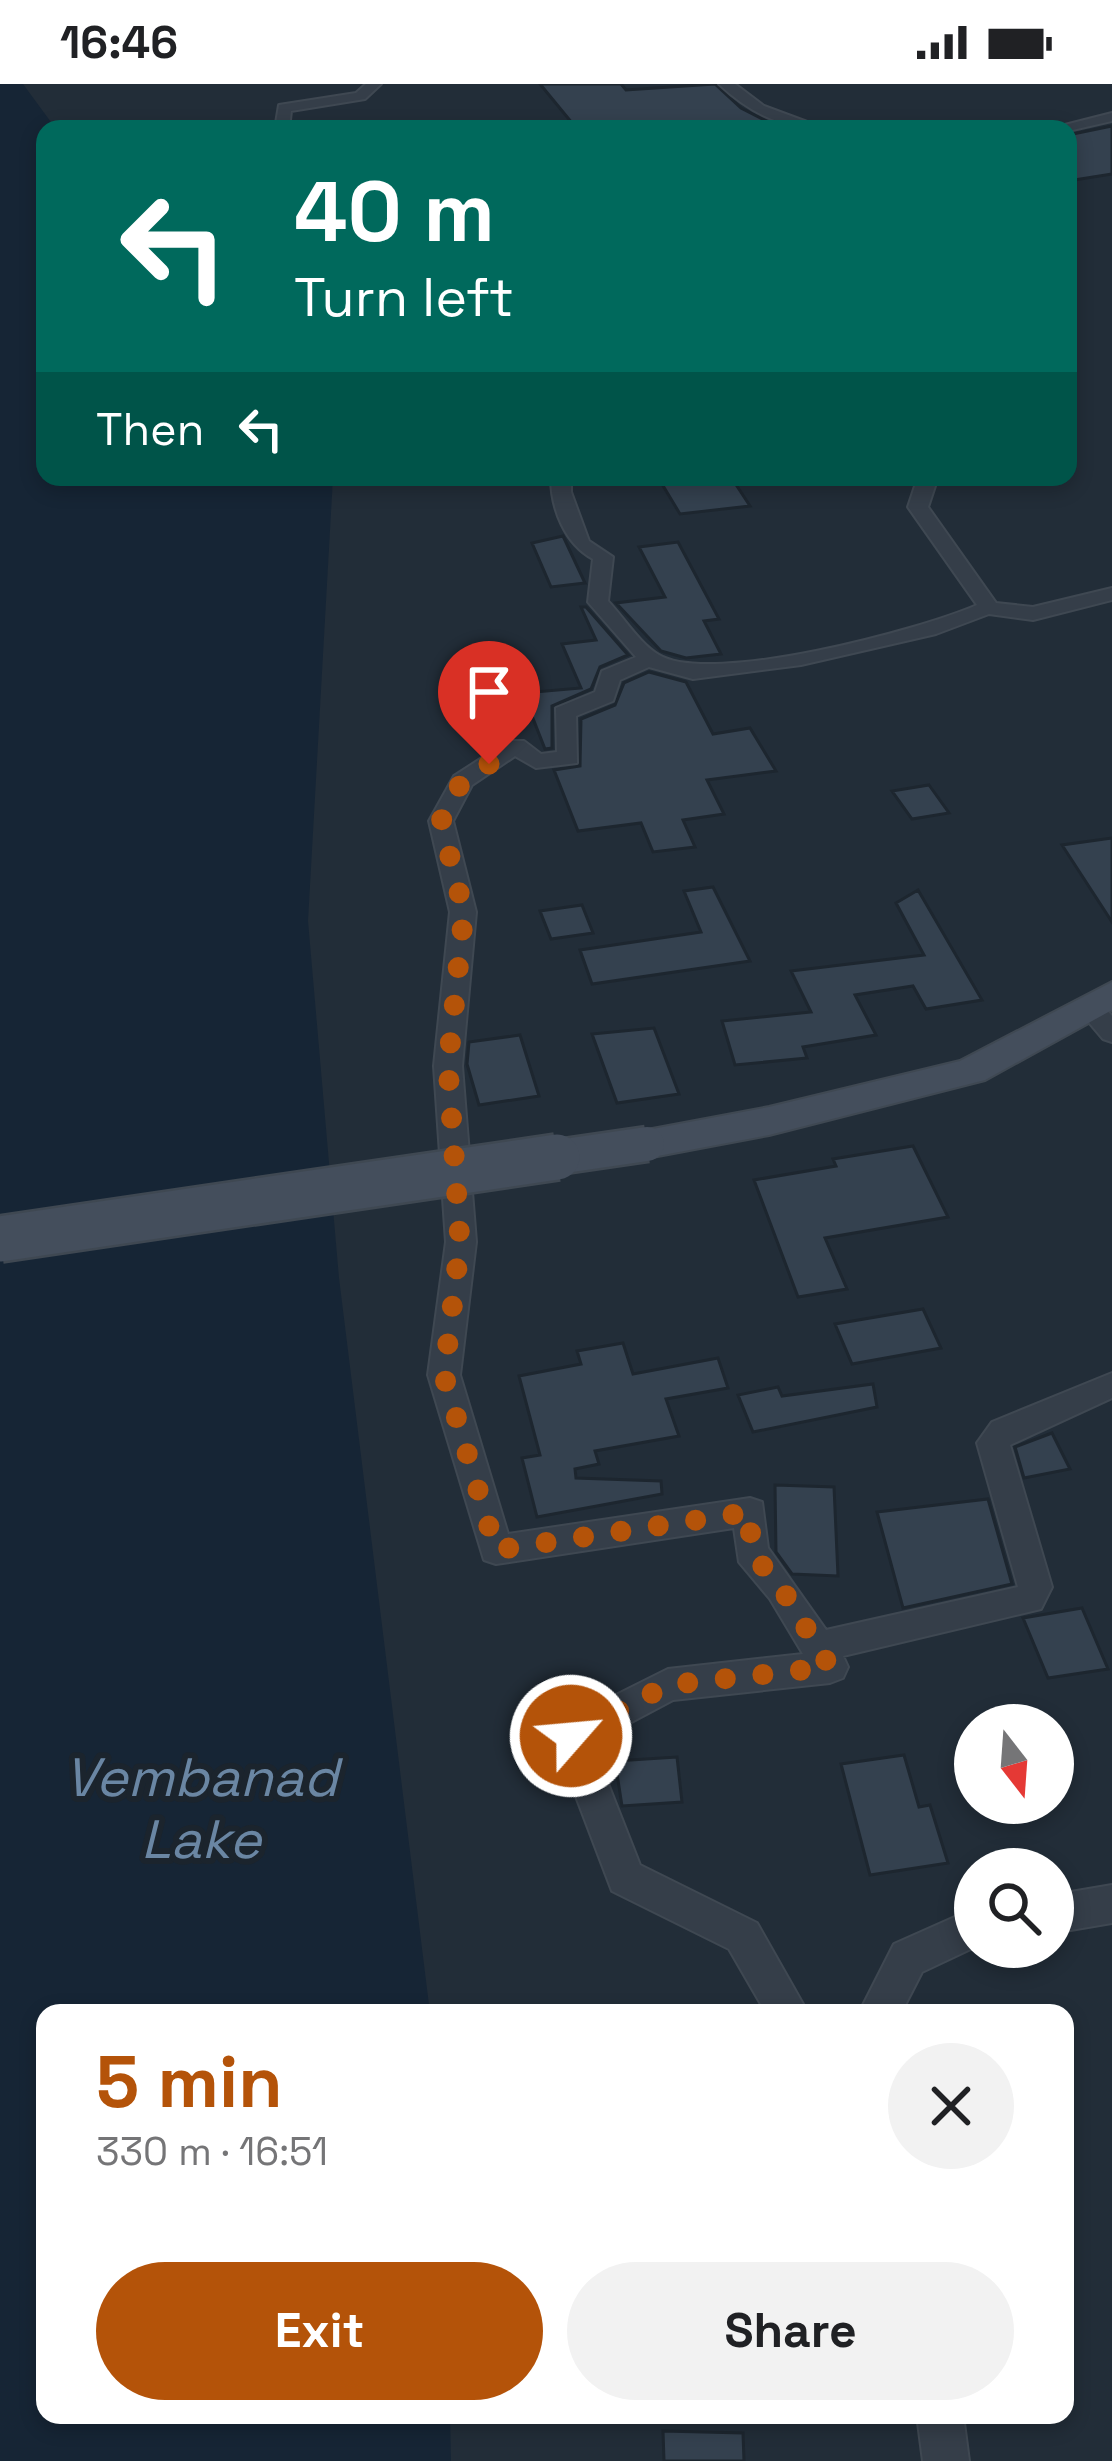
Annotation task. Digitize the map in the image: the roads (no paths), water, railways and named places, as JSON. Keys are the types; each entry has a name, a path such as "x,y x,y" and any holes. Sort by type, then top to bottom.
{"main road":[{"path":"0,1239 647,1144 769,1120 972,1071 1104,1011"}],"street":[{"path":"283,120 284,108 360,96 374,84"},
{"path":"726,84 783,120"},
{"path":"1077,124 1112,117"},
{"path":"561,486 580,544 603,557 598,602 649,659 688,673 799,657 962,622 989,607"},
{"path":"925,486 918,507 989,607 1001,614 1112,594"},
{"path":"649,659 610,676 605,696 564,713 569,758 536,761 516,746 462,781 441,821 464,912 448,1066 460,1242 444,1376 496,1550 750,1512 751,1552 782,1589 830,1667 668,1685 571,1736 626,1878 743,1936 783,2004"},
{"path":"817,1647 1029,1599 1035,1587 994,1444 1003,1431 1112,1385"},
{"path":"1074,1910 1112,1904"},
{"path":"884,2004 908,1958 954,1937"},
{"path":"942,2424 946,2461"}],"water":[{"name":"Vembanad Lake","path":"0,84 23,84 49,120 36,120 36,486 332,486 308,921 339,1278 429,2004 36,2004 36,2424 450,2424 451,2461 0,2461"}]}
